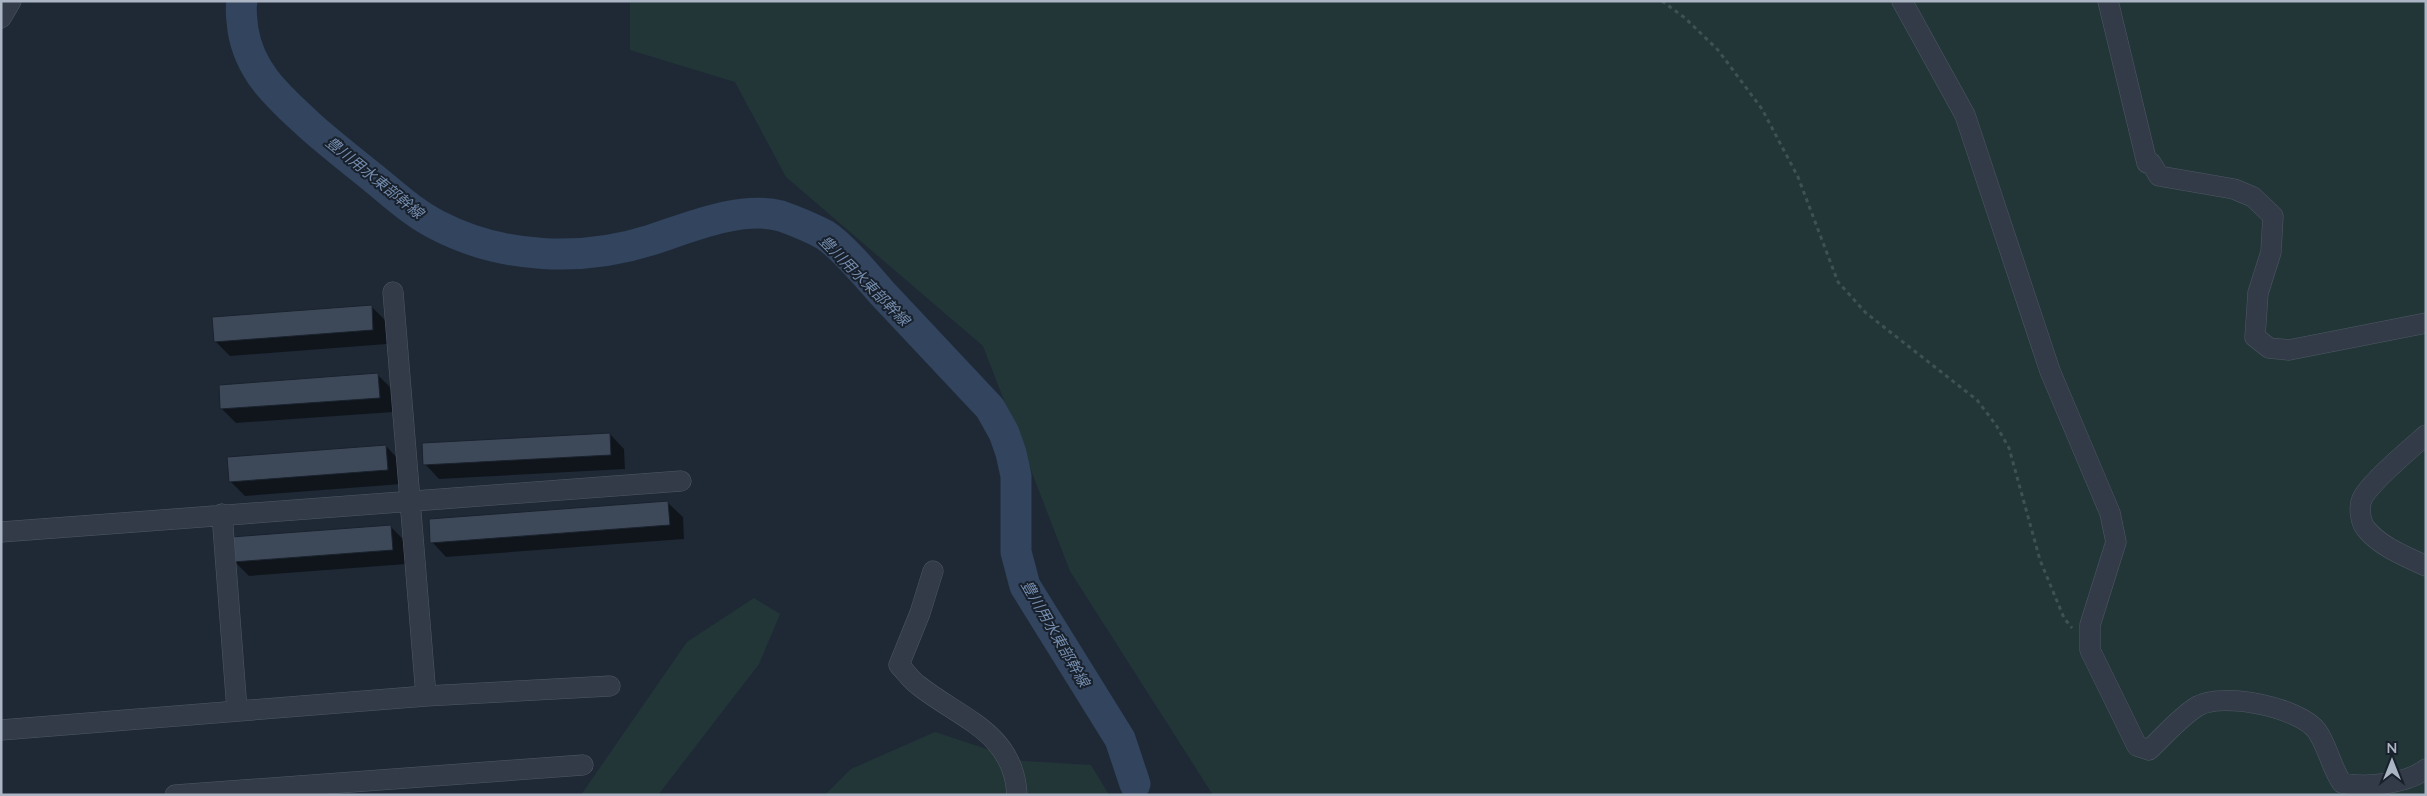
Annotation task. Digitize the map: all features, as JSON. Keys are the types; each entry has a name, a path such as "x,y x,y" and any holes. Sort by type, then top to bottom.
{"street":[{"path":"1,18 11,1"},
{"path":"1902,1 1965,115 2050,371 2110,513 2116,542 2090,625 2090,650 2137,746 2143,750 2149,750 2196,707 2208,702 2253,702 2300,718 2317,731 2335,772 2342,783 2357,786 2383,785 2426,769"},
{"path":"2108,1 2147,162 2150,162 2159,176 2234,189 2253,197 2273,216 2271,252 2258,293 2255,337 2269,348 2289,350 2426,323"},
{"path":"393,292 426,696"},
{"path":"2426,434 2380,478 2363,497 2361,506 2361,518 2366,530 2396,552 2426,566"},
{"path":"1,532 222,514 410,503 681,482"},
{"path":"222,514 237,710"},
{"path":"933,571 920,613 899,665 916,684 959,712 997,741 1016,778 1017,795"},
{"path":"1,730 426,696 610,686"},
{"path":"175,795 583,765"}],"path":[{"path":"1662,1 1685,18 1718,50 1762,109 1798,177 1838,282 1866,313 1976,400 1996,425 2009,448 2040,560 2064,618 2090,650"}],"green space":[{"path":"630,1 2426,1 2426,795 1213,795 1070,571 983,346 786,177 735,82 630,50"},
{"path":"754,598 780,614 759,664 658,795 581,795 687,642"},
{"path":"935,732 1023,761 1091,765 1109,795 825,795 851,769"}],"building":[{"path":"372,305 373,330 214,342 212,317"},
{"path":"378,373 380,398 220,409 219,385"},
{"path":"610,433 611,455 423,465 422,443"},
{"path":"386,445 388,470 229,482 227,457"},
{"path":"668,501 670,525 430,543 429,519"},
{"path":"391,525 393,550 233,562 231,537"}],"waterway":[{"name":"豊川用水東部幹線","path":"242,1 243,30 252,59 259,72 277,94 317,132 403,203 428,220 462,236 488,245 515,250 570,254 598,252 651,240 715,219 749,213 765,213 798,222 832,240 855,262 990,408 1004,433 1016,476 1016,552 1025,586 1120,739 1135,784"}]}
